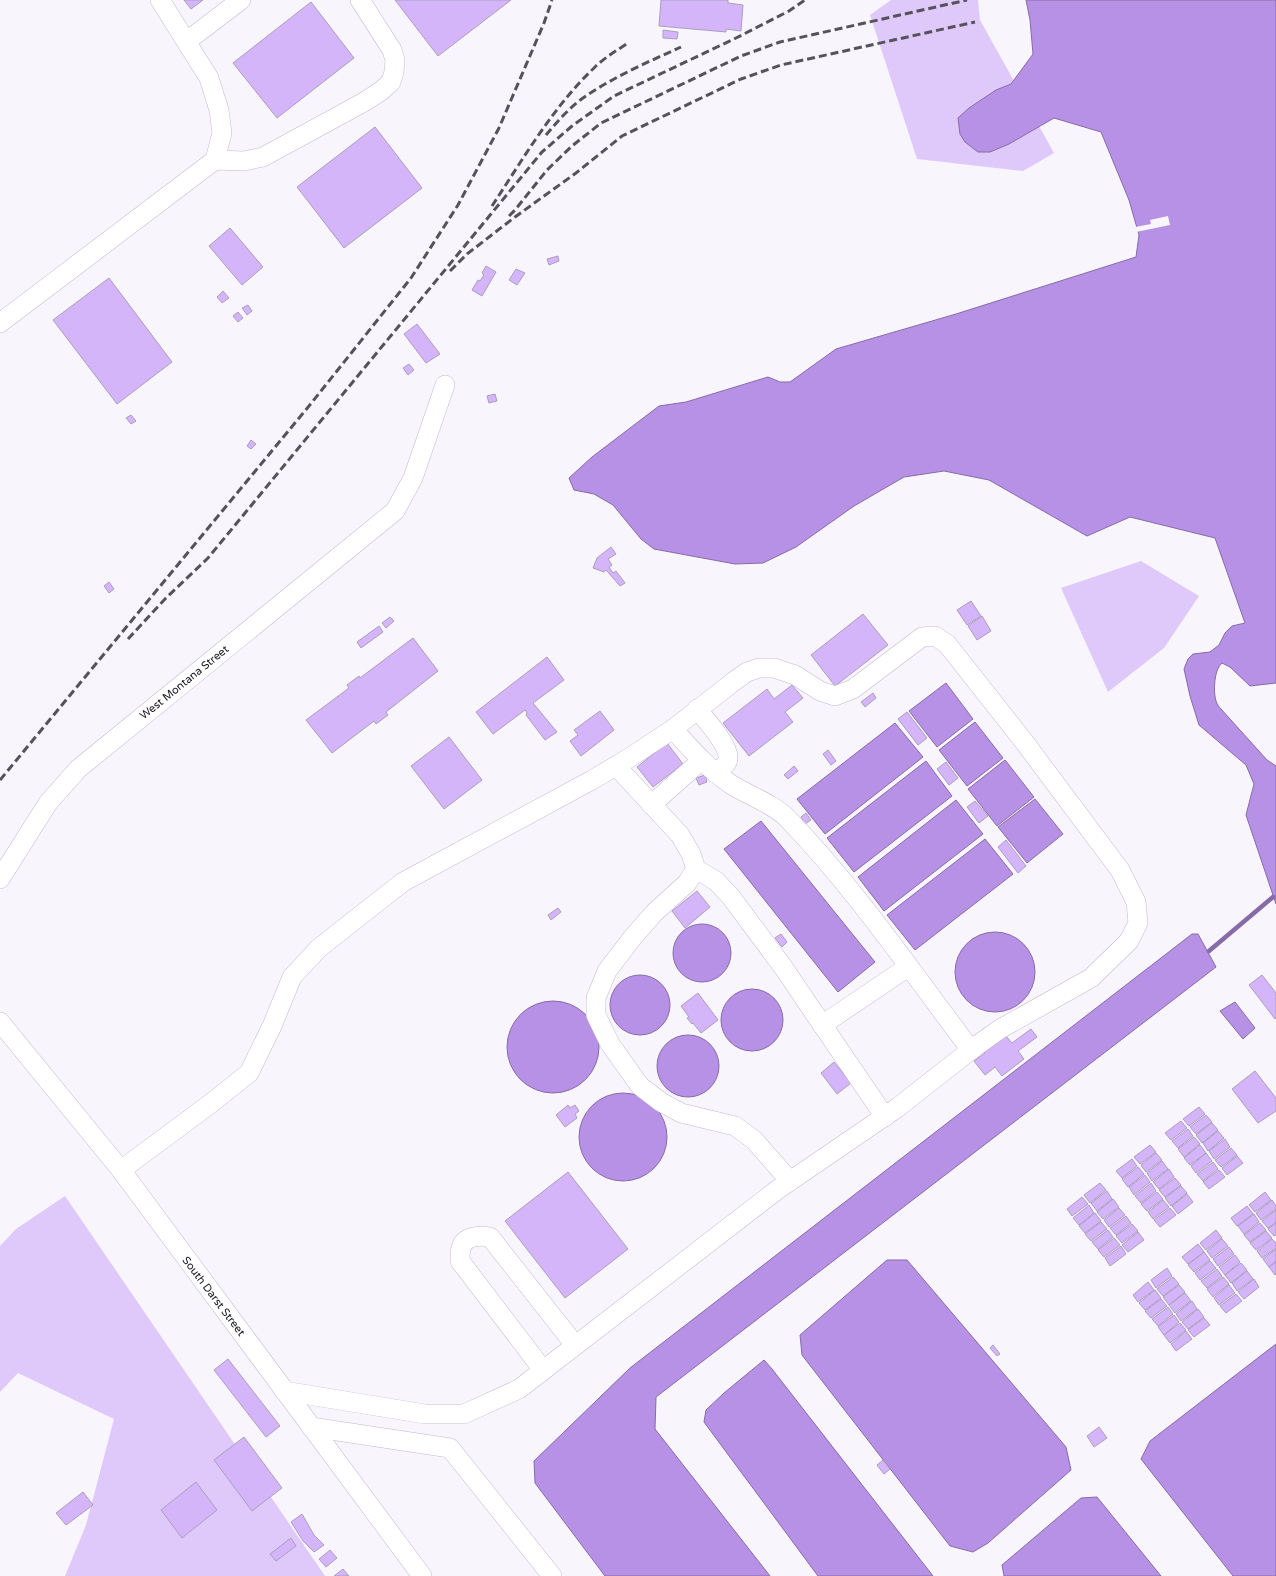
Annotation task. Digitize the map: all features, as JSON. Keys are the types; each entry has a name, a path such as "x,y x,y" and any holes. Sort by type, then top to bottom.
{"street":[{"path":"0,323 215,160 222,133 220,110 209,78 160,0"},
{"path":"187,41 241,0"},
{"path":"215,160 244,161 263,157 364,102 381,91 391,82 395,60 392,50 360,0"},
{"name":"West Montana Street","path":"0,879 48,803 78,769 395,511 413,478 445,385"},
{"path":"121,1170 249,1073 272,1026 292,977 320,948 403,882 616,766 673,729 747,672 759,668 774,668 795,675 820,691 835,696 853,689 922,637 935,636 947,644 1022,739 1120,870 1136,902 1138,923 1129,941 1091,978 1000,1029 885,1117 790,1182 519,1389 464,1414 425,1414 284,1391"},
{"path":"651,805 709,766 727,763 729,755 725,745 697,709"},
{"path":"673,729 709,766 732,785 784,816 842,880 971,1050"},
{"path":"616,766 680,836 691,854 696,869 716,881 731,898 783,967 885,1117"},
{"path":"696,869 687,883 654,913 633,937 607,971 596,998 596,1015 610,1044 640,1086 661,1102 681,1113 735,1126 754,1140 790,1182"},
{"path":"822,1025 908,967"},
{"name":"South Darst Street","path":"0,1022 121,1170 422,1576"},
{"path":"543,1370 460,1261 461,1247 468,1239 479,1235 490,1237 575,1345"},
{"path":"311,1427 450,1448 552,1576"}],"shaded area":[{"path":"891,0 978,0 980,20 1054,153 1023,171 917,159 870,15"},
{"path":"1026,0 1276,0 1276,683 1250,686 1230,667 1222,663 1217,670 1214,687 1217,704 1267,760 1276,766 1276,904 1246,815 1254,784 1246,765 1199,725 1184,669 1188,659 1193,654 1210,652 1219,645 1225,633 1232,626 1245,623 1215,538 1130,517 1087,536 989,480 944,471 904,477 854,506 796,547 763,563 735,564 654,549 641,539 613,505 594,494 574,490 569,478 592,457 659,406 686,402 768,377 780,382 790,382 836,349 956,314 1136,257 1139,235 1129,200 1101,132 1054,118 1009,144 990,152 978,152 965,142 960,134 958,118 969,108 996,90 1011,84 1033,54 1030,20"},
{"path":"1141,561 1199,596 1164,648 1108,692 1061,588"},
{"path":"946,683 973,719 937,747 909,711"},
{"path":"975,722 1003,758 967,786 939,750"},
{"path":"895,723 923,757 825,834 797,799"},
{"path":"1005,760 1034,797 997,826 968,789"},
{"path":"926,761 952,796 854,872 827,838"},
{"path":"1035,799 1063,834 1027,863 998,827"},
{"path":"956,800 983,834 884,911 858,877"},
{"path":"761,821 875,962 838,992 724,849"},
{"path":"985,839 1013,874 915,950 887,915"},
{"path":"696,924 708,924 723,932 731,947 731,959 723,974 708,982 696,982 681,974 673,959 673,947 681,932"},
{"path":"995,932 1003,933 1017,939 1023,944 1028,950 1034,964 1034,980 1028,994 1023,1000 1017,1005 1003,1011 995,1012 987,1011 973,1005 967,1000 962,994 956,980 955,972 956,964 962,950 967,944 973,939 987,933"},
{"path":"1192,934 1198,934 1216,967 656,1397 655,1429 770,1576 605,1576 535,1483 534,1461 630,1368"},
{"path":"640,975 656,980 661,984 665,989 670,1005 665,1021 661,1026 656,1030 640,1035 624,1030 619,1026 615,1021 610,1005 615,989 619,984 624,980"},
{"path":"746,989 758,989 774,998 781,1008 783,1020 781,1032 774,1042 758,1051 746,1051 735,1046 726,1037 721,1026 721,1014 726,1003 735,994"},
{"path":"544,1001 562,1001 579,1008 592,1021 599,1038 599,1056 592,1073 579,1086 562,1093 544,1093 527,1086 514,1073 507,1056 507,1038 514,1021 527,1008"},
{"path":"1235,1002 1255,1028 1243,1039 1220,1011"},
{"path":"688,1035 705,1040 710,1044 714,1049 719,1066 714,1083 710,1088 705,1092 688,1097 671,1092 666,1088 662,1083 657,1066 662,1049 666,1044 671,1040"},
{"path":"623,1093 640,1097 654,1106 663,1120 667,1137 663,1154 654,1168 640,1177 623,1181 606,1177 592,1168 583,1154 579,1137 583,1120 592,1106 606,1097"},
{"path":"65,1196 325,1576 65,1576 86,1525 114,1419 18,1373 0,1392 0,1246 16,1229"},
{"path":"887,1260 907,1260 1066,1447 1071,1470 988,1543 973,1552 950,1546 802,1355 800,1335"},
{"path":"1276,1344 1276,1576 1233,1576 1141,1459 1150,1441"},
{"path":"764,1360 933,1576 818,1576 704,1422 706,1410"},
{"path":"1097,1497 1161,1576 1004,1576 1002,1565 1081,1498"}],"pier":[{"path":"1168,216 1170,225 1136,232 1135,227 1151,224 1150,220"}],"building":[{"path":"184,0 203,0 191,9"},
{"path":"395,0 511,0 438,56"},
{"path":"661,0 728,0 728,3 743,5 741,31 726,29 726,32 659,26"},
{"path":"311,2 354,58 277,118 233,63"},
{"path":"663,30 678,32 677,39 663,38"},
{"path":"375,127 422,188 344,248 297,187"},
{"path":"230,228 263,267 242,285 209,246"},
{"path":"558,256 559,261 549,265 547,259"},
{"path":"486,266 496,272 482,296 472,290 478,280 480,281 484,275 482,273"},
{"path":"516,269 525,273 517,285 509,280"},
{"path":"109,278 172,362 117,404 53,320"},
{"path":"223,291 229,298 222,303 217,297"},
{"path":"248,305 252,311 247,315 242,308"},
{"path":"238,312 243,318 238,322 233,316"},
{"path":"417,324 440,354 426,363 404,334"},
{"path":"409,364 414,370 408,375 403,368"},
{"path":"495,394 497,401 489,403 487,396"},
{"path":"131,415 136,421 131,424 126,418"},
{"path":"251,440 256,444 251,449 247,446"},
{"path":"611,547 616,554 608,559 612,565 609,567 613,573 616,571 625,583 620,586 606,570 604,572 593,568 597,558"},
{"path":"109,582 114,589 109,593 104,586"},
{"path":"971,601 981,616 967,625 957,610"},
{"path":"863,614 888,645 835,686 811,655"},
{"path":"982,616 991,631 977,640 968,626"},
{"path":"390,617 394,621 386,628 382,623"},
{"path":"379,626 383,632 361,648 357,642"},
{"path":"413,638 438,671 386,712 388,715 376,724 374,721 332,753 306,720 349,688 347,685 359,676 360,678"},
{"path":"547,657 564,680 533,703 557,732 545,740 526,715 527,713 525,710 493,734 476,712"},
{"path":"792,685 803,698 785,712 793,722 749,756 723,723 767,689 774,699"},
{"path":"873,693 876,698 865,707 861,702"},
{"path":"600,711 614,730 581,756 570,741 578,735 574,730"},
{"path":"907,712 927,738 918,745 898,719"},
{"path":"449,737 482,780 444,809 411,766"},
{"path":"667,743 683,764 653,787 637,767"},
{"path":"828,750 836,761 831,765 823,754"},
{"path":"946,762 958,778 949,785 937,769"},
{"path":"794,766 798,771 788,779 784,775"},
{"path":"705,775 707,782 699,785 696,778"},
{"path":"975,801 988,816 979,823 967,807"},
{"path":"806,813 811,820 805,824 801,817"},
{"path":"1006,840 1026,866 1018,873 998,847"},
{"path":"697,891 710,907 685,928 672,911"},
{"path":"558,908 561,912 551,920 548,915"},
{"path":"781,934 787,942 782,947 775,938"},
{"path":"1262,975 1276,993 1275,1019 1249,985"},
{"path":"698,993 718,1020 701,1033 687,1018 689,1017 681,1006"},
{"path":"1031,1029 1037,1037 1018,1051 1024,1059 1002,1076 995,1067 985,1075 974,1061 985,1053 980,1047 991,1039 995,1044 1006,1036 1012,1043"},
{"path":"834,1062 851,1083 837,1094 821,1073"},
{"path":"1255,1071 1276,1098 1276,1111 1258,1123 1232,1089"},
{"path":"568,1105 570,1108 575,1105 579,1111 575,1114 577,1118 565,1127 556,1115"},
{"path":"1199,1107 1205,1114 1189,1126 1183,1119"},
{"path":"1206,1115 1212,1122 1196,1134 1190,1127"},
{"path":"1181,1121 1187,1128 1171,1140 1165,1133"},
{"path":"1212,1123 1218,1130 1202,1143 1196,1135"},
{"path":"1188,1129 1193,1136 1178,1148 1172,1141"},
{"path":"1218,1131 1224,1138 1208,1151 1203,1143"},
{"path":"1194,1137 1200,1144 1184,1157 1178,1149"},
{"path":"1225,1139 1230,1147 1214,1159 1209,1151"},
{"path":"1150,1145 1156,1152 1140,1164 1134,1157"},
{"path":"1200,1145 1206,1153 1190,1165 1184,1158"},
{"path":"1231,1148 1237,1155 1221,1167 1215,1160"},
{"path":"1156,1153 1162,1160 1146,1172 1141,1165"},
{"path":"1206,1153 1212,1161 1196,1173 1191,1166"},
{"path":"1237,1156 1243,1163 1227,1175 1222,1168"},
{"path":"1132,1159 1137,1166 1122,1178 1116,1171"},
{"path":"1162,1161 1168,1169 1152,1181 1147,1173"},
{"path":"1213,1162 1218,1169 1203,1181 1197,1174"},
{"path":"1138,1167 1144,1174 1128,1187 1122,1179"},
{"path":"1169,1169 1174,1177 1159,1189 1153,1182"},
{"path":"1219,1170 1225,1177 1209,1189 1203,1182"},
{"path":"568,1172 628,1249 565,1298 505,1221"},
{"path":"1145,1175 1150,1182 1134,1195 1129,1187"},
{"path":"1175,1178 1181,1185 1165,1197 1159,1190"},
{"path":"1100,1183 1106,1190 1090,1203 1084,1195"},
{"path":"1151,1183 1156,1191 1141,1203 1135,1196"},
{"path":"1181,1186 1187,1193 1171,1206 1165,1198"},
{"path":"1107,1191 1112,1199 1097,1211 1091,1203"},
{"path":"1157,1192 1163,1199 1147,1211 1141,1204"},
{"path":"1265,1192 1271,1200 1255,1212 1249,1205"},
{"path":"1187,1194 1193,1202 1178,1214 1172,1206"},
{"path":"1082,1197 1088,1204 1072,1216 1067,1209"},
{"path":"1113,1199 1119,1207 1103,1219 1097,1212"},
{"path":"1163,1200 1169,1207 1153,1219 1148,1212"},
{"path":"1272,1200 1276,1206 1276,1209 1261,1220 1256,1213"},
{"path":"1089,1205 1094,1213 1079,1225 1073,1218"},
{"path":"1247,1206 1253,1214 1237,1226 1231,1218"},
{"path":"1119,1208 1125,1215 1109,1227 1104,1220"},
{"path":"1170,1208 1176,1215 1160,1227 1154,1220"},
{"path":"1276,1210 1276,1222 1268,1228 1262,1221"},
{"path":"1095,1213 1101,1221 1085,1233 1079,1226"},
{"path":"1254,1214 1259,1222 1244,1234 1238,1226"},
{"path":"1126,1216 1131,1223 1116,1235 1110,1228"},
{"path":"1101,1222 1107,1229 1091,1241 1085,1234"},
{"path":"1260,1223 1266,1230 1250,1242 1244,1235"},
{"path":"1276,1223 1276,1235 1274,1236 1268,1229"},
{"path":"1132,1224 1138,1231 1122,1243 1116,1236"},
{"path":"1108,1230 1113,1237 1098,1249 1092,1242"},
{"path":"1216,1230 1222,1238 1206,1250 1200,1243"},
{"path":"1266,1231 1272,1238 1256,1250 1250,1243"},
{"path":"1138,1232 1144,1240 1128,1252 1122,1245"},
{"path":"1114,1238 1120,1245 1104,1257 1098,1250"},
{"path":"1222,1239 1228,1246 1212,1258 1207,1251"},
{"path":"1272,1239 1276,1243 1276,1248 1262,1258 1257,1251"},
{"path":"1198,1244 1204,1252 1188,1264 1182,1257"},
{"path":"1121,1246 1126,1254 1110,1266 1105,1258"},
{"path":"1229,1247 1234,1254 1218,1266 1213,1259"},
{"path":"1276,1249 1276,1261 1269,1267 1263,1259"},
{"path":"1204,1252 1210,1260 1194,1272 1188,1265"},
{"path":"1235,1255 1240,1262 1225,1275 1219,1267"},
{"path":"1210,1261 1216,1268 1200,1280 1195,1273"},
{"path":"1276,1262 1276,1274 1275,1275 1269,1267"},
{"path":"1241,1263 1247,1270 1231,1283 1225,1275"},
{"path":"1167,1268 1172,1276 1156,1288 1151,1280"},
{"path":"1217,1269 1222,1276 1207,1288 1201,1281"},
{"path":"1247,1271 1253,1279 1237,1291 1232,1283"},
{"path":"1173,1277 1179,1284 1163,1296 1157,1289"},
{"path":"1223,1277 1229,1284 1213,1297 1207,1289"},
{"path":"1254,1279 1259,1287 1244,1299 1238,1292"},
{"path":"1148,1282 1154,1290 1138,1302 1133,1295"},
{"path":"1179,1285 1185,1292 1169,1305 1163,1297"},
{"path":"1229,1285 1235,1293 1219,1305 1214,1298"},
{"path":"1155,1290 1161,1298 1145,1310 1139,1303"},
{"path":"1185,1293 1191,1301 1175,1313 1169,1305"},
{"path":"1236,1294 1242,1301 1226,1313 1220,1306"},
{"path":"1161,1299 1167,1306 1151,1318 1145,1311"},
{"path":"1192,1301 1197,1309 1181,1321 1176,1314"},
{"path":"1168,1307 1173,1314 1158,1326 1152,1319"},
{"path":"1198,1309 1204,1317 1188,1329 1182,1322"},
{"path":"1174,1315 1179,1322 1164,1335 1158,1327"},
{"path":"1204,1318 1210,1325 1194,1337 1188,1330"},
{"path":"1180,1323 1186,1330 1170,1343 1164,1335"},
{"path":"1186,1331 1192,1339 1176,1351 1171,1344"},
{"path":"993,1345 1000,1354 997,1356 990,1348"},
{"path":"228,1359 280,1426 266,1437 214,1370"},
{"path":"1099,1427 1107,1438 1094,1447 1087,1436"},
{"path":"244,1437 282,1488 252,1511 214,1460"},
{"path":"883,1460 890,1469 884,1474 877,1465"},
{"path":"196,1482 217,1510 182,1538 161,1510"},
{"path":"83,1492 93,1505 66,1525 56,1513"},
{"path":"302,1514 314,1535 324,1545 314,1552 303,1541 291,1522"},
{"path":"291,1538 296,1546 276,1561 270,1554"},
{"path":"330,1550 337,1558 326,1567 319,1559"},
{"path":"343,1569 349,1576 334,1576"}],"waterway":[{"path":"1209,951 1273,897"}],"railway":[{"path":"0,780 309,406 411,278 458,205 499,128 544,23 552,0"},
{"path":"128,639 165,599 208,558 542,152 572,126 614,96 736,38 789,11 805,0"},
{"path":"509,216 547,170 572,146 601,123 741,56 780,42 967,0"},
{"path":"450,271 467,254 576,173 622,136 741,79 781,65 975,22"},
{"path":"492,206 539,134 565,99 598,64 628,43"},
{"path":"546,135 573,106 594,90 631,70 681,47"}]}
